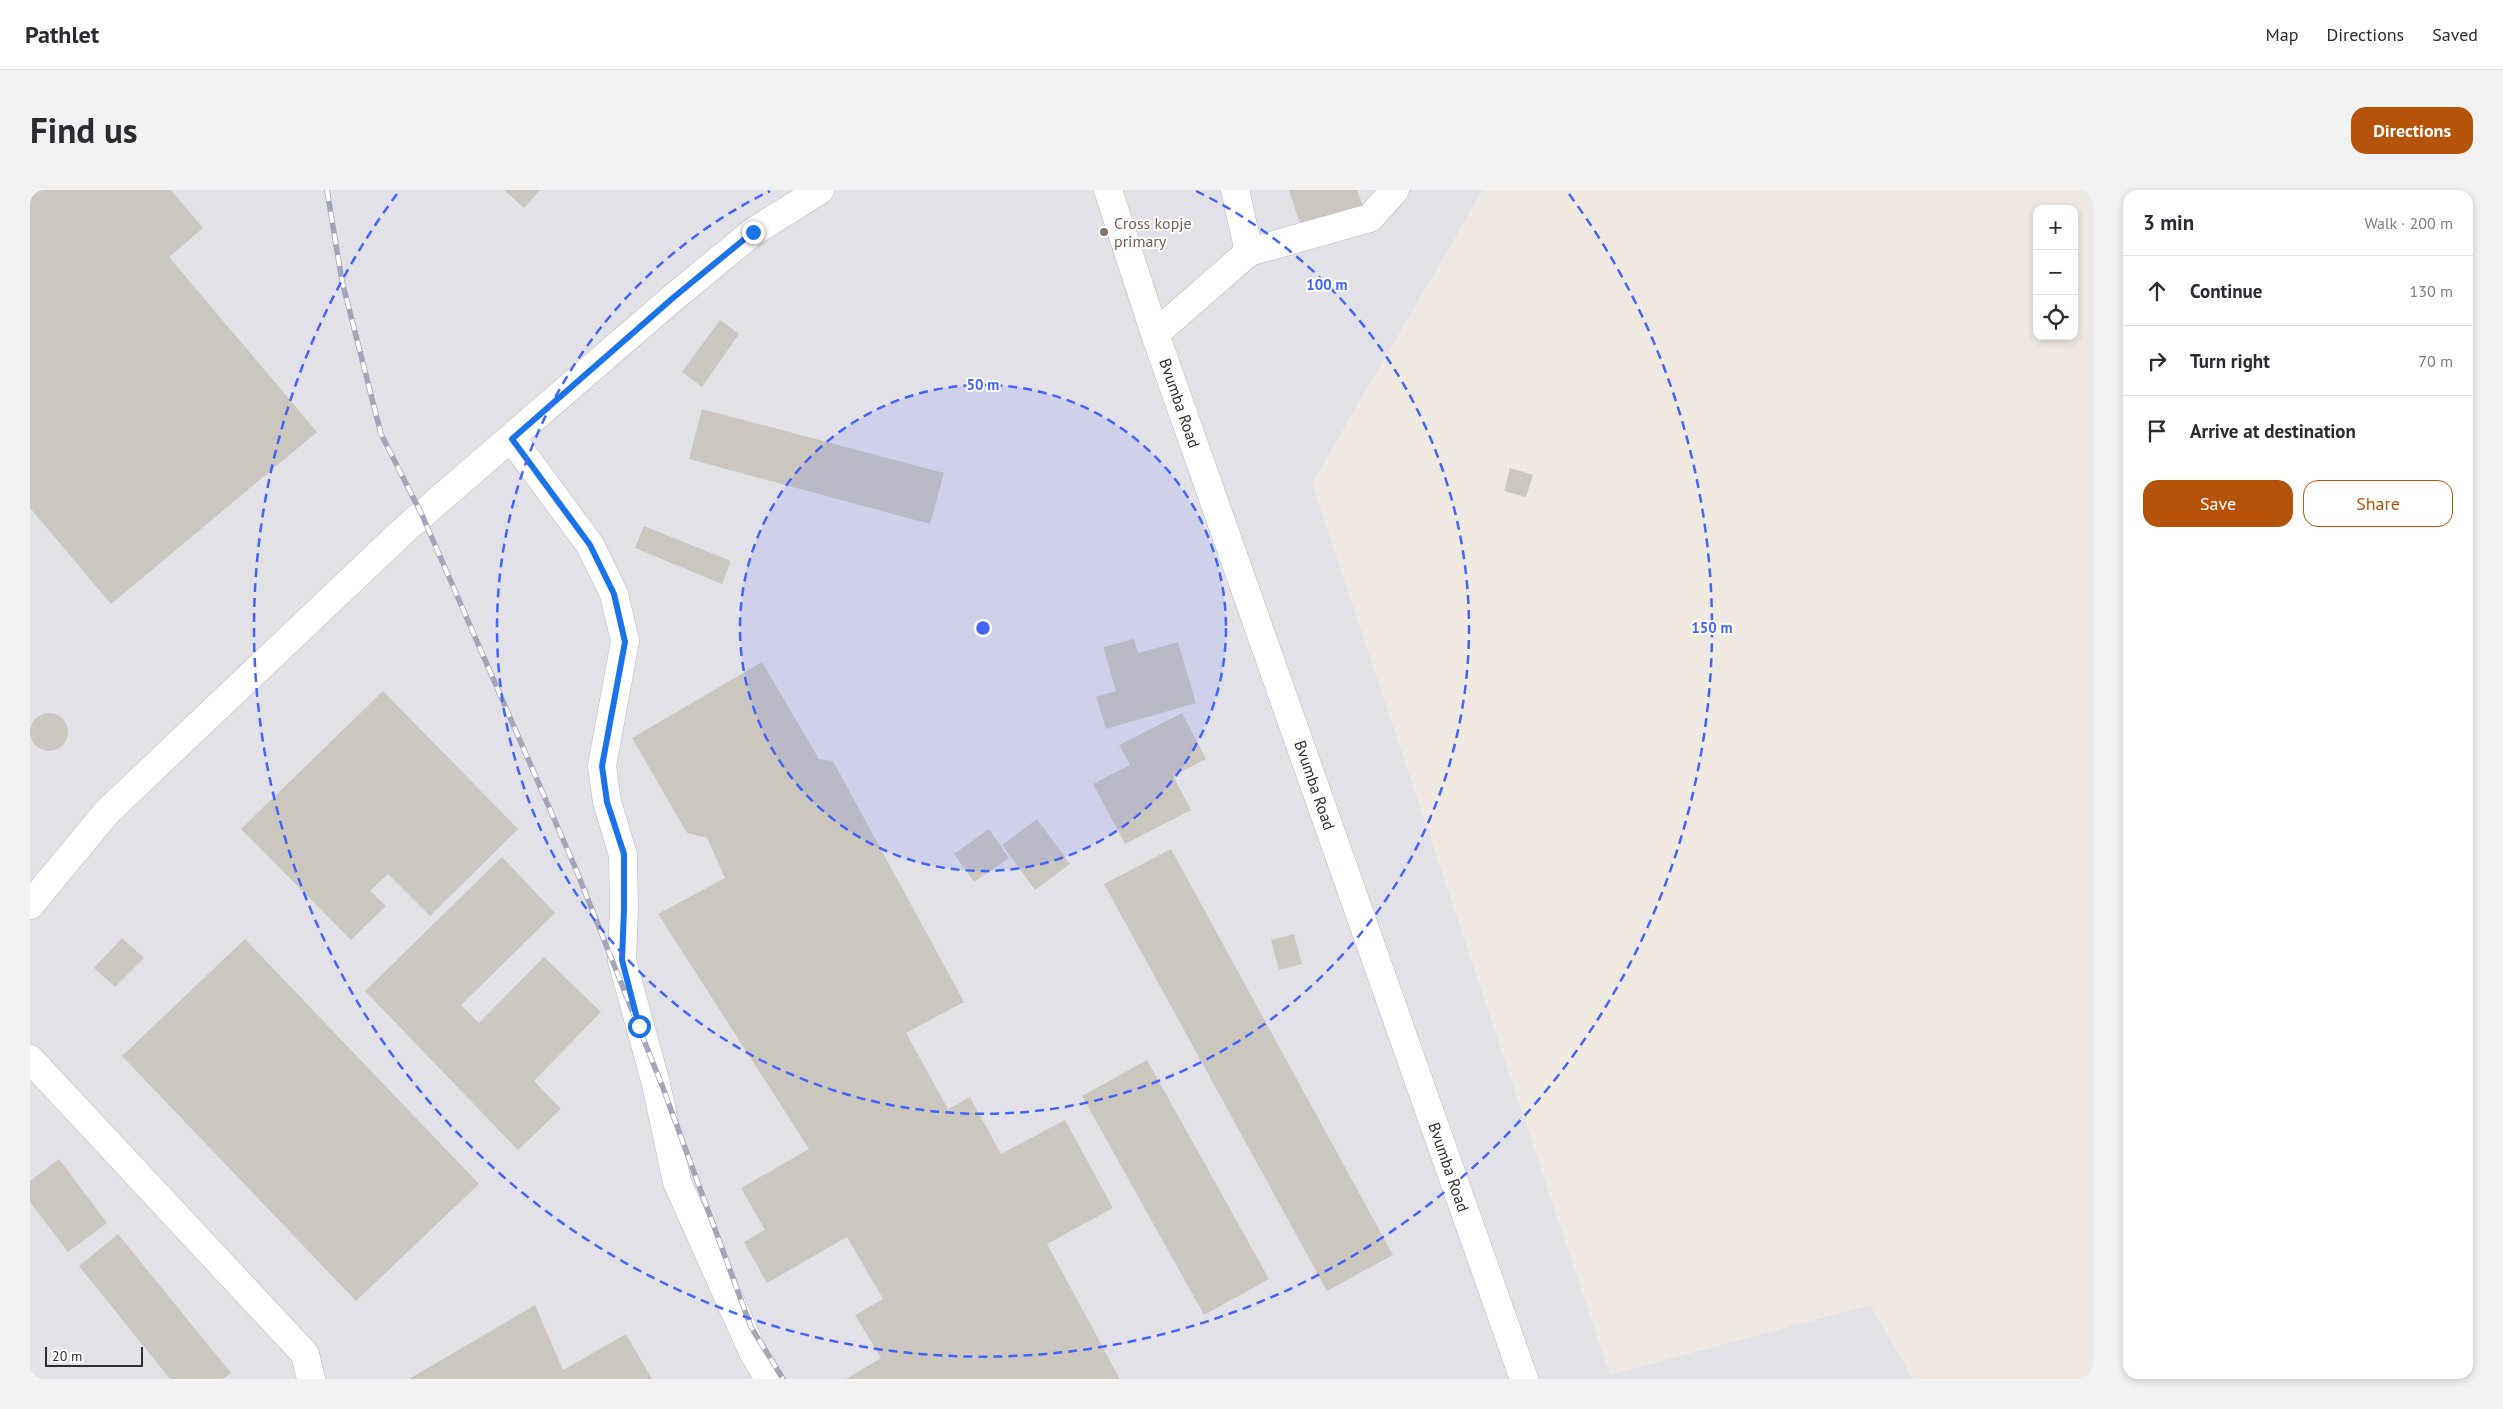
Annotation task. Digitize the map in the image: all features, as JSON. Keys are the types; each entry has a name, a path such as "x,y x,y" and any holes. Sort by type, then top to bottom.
{"street":[{"path":"30,905 107,812 404,531 674,297 753,232 820,190"},
{"name":"Bvumba Road","path":"1108,190 1156,334 1524,1379"},
{"path":"1235,190 1249,252"},
{"path":"1156,334 1249,252 1370,218 1394,190"},
{"path":"512,439 590,545 614,594 625,642 602,766 607,802 624,854 622,960 656,1084 677,1182 753,1352 769,1379"},
{"path":"30,1059 305,1354 311,1379"}],"shaded area":[{"path":"30,190 1483,190 1312,483 1610,1375 1870,1305 1913,1379 30,1379"}],"building":[{"path":"30,190 171,190 203,228 169,257 317,432 111,604 30,508"},
{"path":"504,190 540,190 524,208"},
{"path":"1289,190 1357,190 1363,207 1301,227"},
{"path":"720,320 739,334 702,387 682,372"},
{"path":"702,409 944,473 930,524 689,459"},
{"path":"1510,468 1533,475 1526,497 1504,491"},
{"path":"644,526 731,561 722,584 635,548"},
{"path":"1134,639 1138,653 1178,642 1196,703 1106,729 1096,697 1116,691 1103,647"},
{"path":"762,662 819,759 833,761 964,1002 906,1033 948,1109 970,1097 1001,1154 1065,1120 1113,1208 1047,1244 1120,1379 846,1379 881,1358 855,1315 883,1299 847,1237 767,1283 744,1242 765,1230 741,1188 809,1149 658,914 725,878 707,838 687,833 632,738"},
{"path":"383,691 518,829 430,916 388,874 370,891 386,906 351,940 241,829"},
{"path":"49,713 63,718 68,732 63,746 49,751 35,746 30,732 35,718"},
{"path":"1182,713 1206,759 1173,776 1191,810 1125,844 1093,784 1130,765 1119,745"},
{"path":"1037,819 1070,864 1035,890 1002,845"},
{"path":"989,829 1009,858 974,882 954,854"},
{"path":"1171,849 1393,1255 1327,1291 1104,884"},
{"path":"502,857 555,913 461,1005 479,1023 544,957 601,1012 534,1081 561,1109 518,1150 365,991"},
{"path":"1294,934 1302,964 1279,970 1271,940"},
{"path":"122,938 144,958 115,987 94,968"},
{"path":"245,939 479,1184 356,1301 122,1056"},
{"path":"1147,1060 1269,1279 1204,1315 1082,1096"},
{"path":"59,1159 107,1223 68,1252 30,1202 30,1181"},
{"path":"118,1234 231,1373 223,1379 170,1379 79,1266"},
{"path":"535,1305 563,1370 626,1334 652,1379 409,1379"}],"railway":[{"path":"327,190 342,281 381,434 422,515 575,867 663,1088 751,1327 783,1379"}],"place":[{"name":"Cross kopje primary","path":"1104,232"}],"route":[{"path":"639,1026 622,960 624,854 607,802 602,766 625,642 614,594 590,545 512,439 674,297 753,232"}]}
